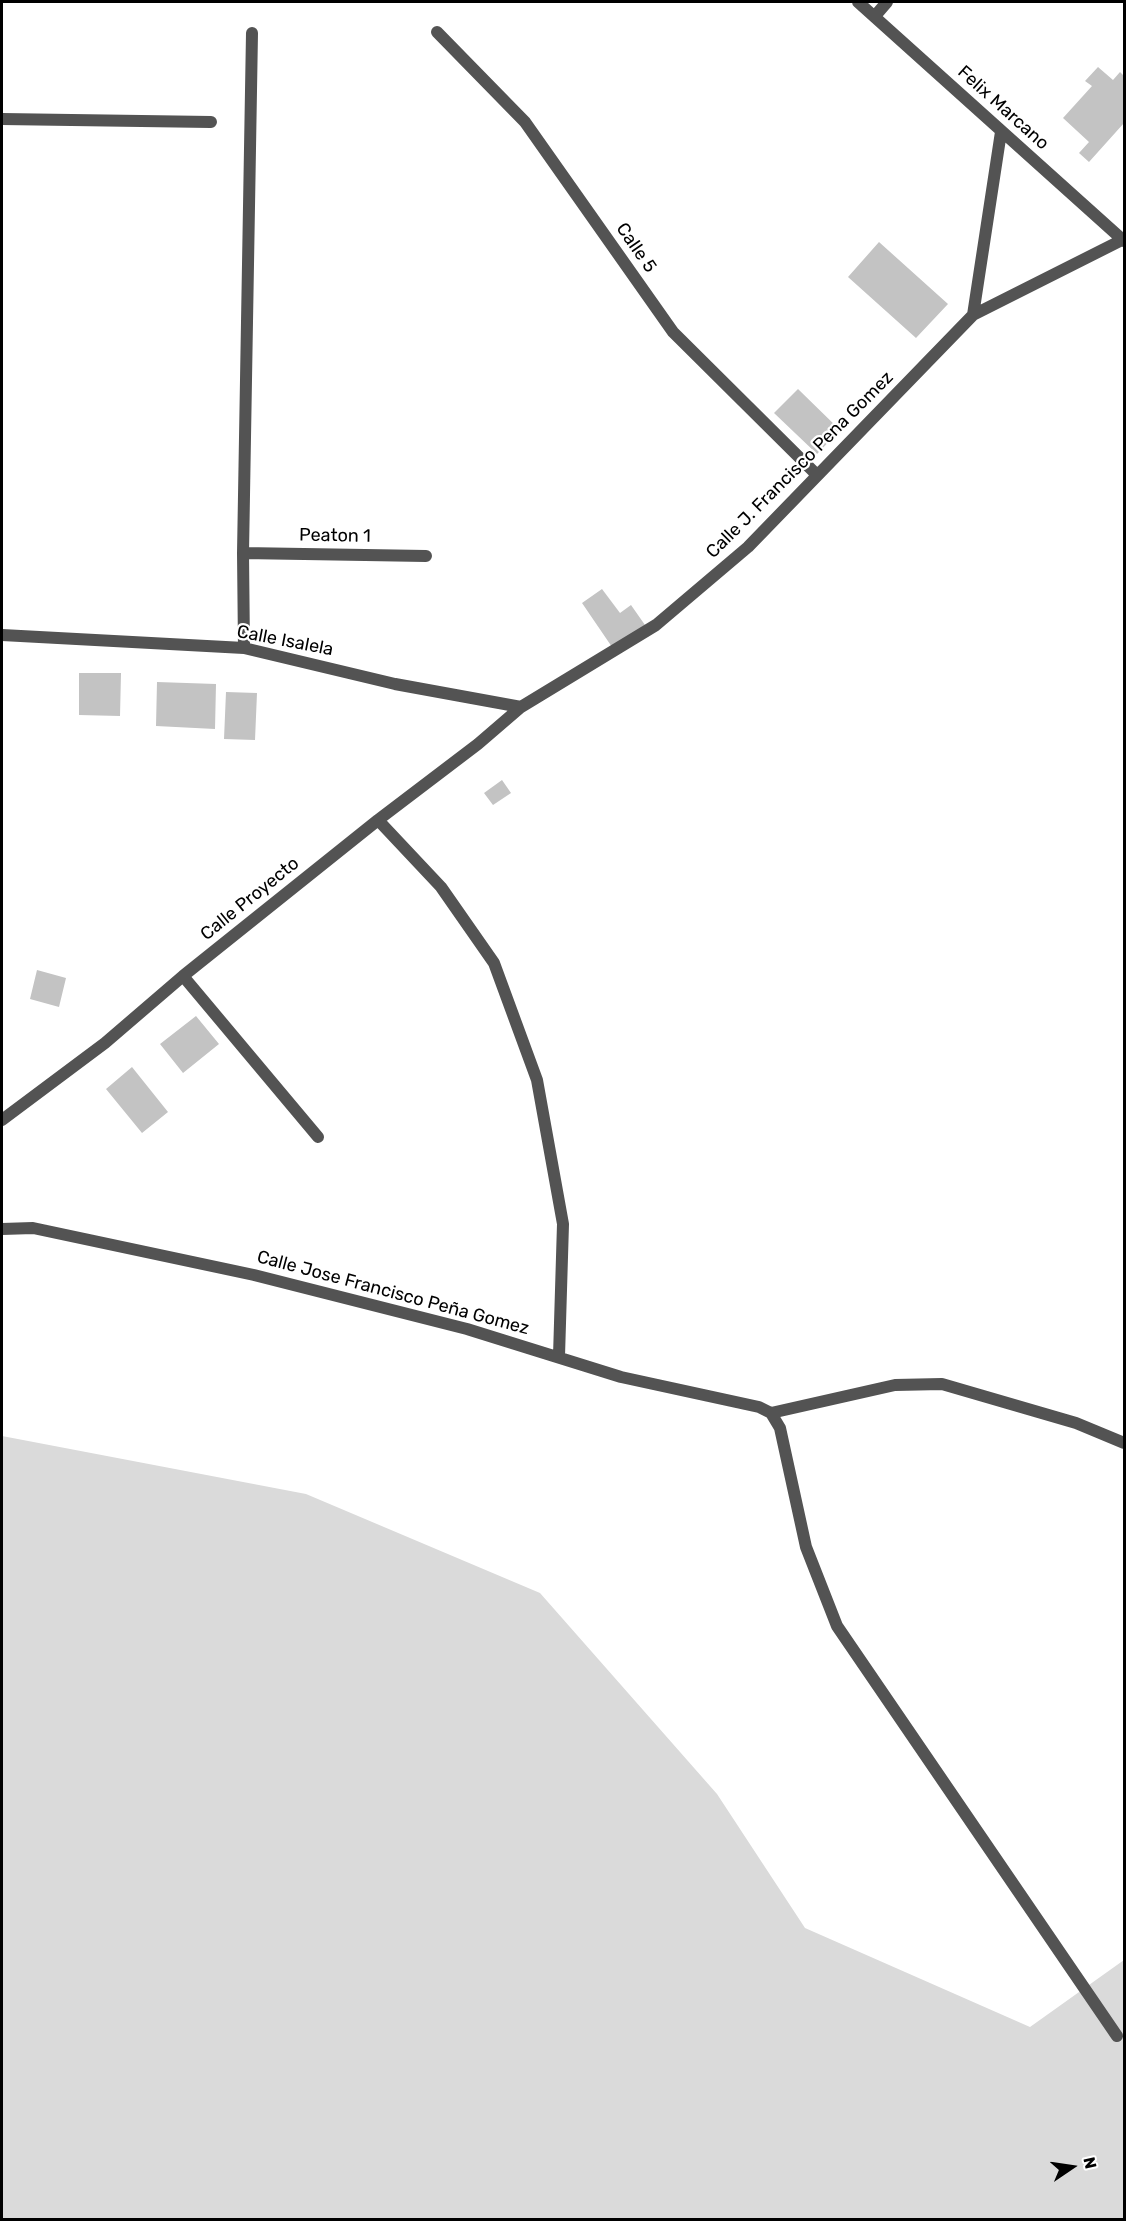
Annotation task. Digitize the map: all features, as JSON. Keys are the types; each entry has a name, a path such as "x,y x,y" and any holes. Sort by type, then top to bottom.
{"street":[{"name":"Felix Marcano","path":"858,2 1123,240"},
{"path":"875,16 887,2"},
{"name":"Calle 5","path":"437,32 525,122 674,332 817,475"},
{"path":"244,648 243,553 252,33"},
{"path":"2,119 211,122"},
{"path":"973,315 1002,132"},
{"name":"Calle J. Francisco Pena Gomez","path":"521,706 656,625 748,547 973,315 1123,240"},
{"name":"Peaton 1","path":"243,553 426,555"},
{"name":"Calle Isalela","path":"2,635 244,648 395,684 521,706"},
{"name":"Calle Proyecto","path":"2,1120 105,1043 183,976 378,820 478,744 521,706"},
{"path":"378,820 441,887 494,963 537,1080 563,1224 559,1356"},
{"path":"183,976 318,1137"},
{"name":"Calle Jose Francisco Peña Gomez","path":"2,1229 33,1228 255,1275 467,1329 621,1377 759,1407 771,1413"},
{"path":"1117,2036 837,1626 806,1547 780,1428 771,1413 895,1385 942,1384 1076,1423 1125,1443"}],"shaded area":[{"path":"2,1436 306,1494 540,1593 717,1794 805,1928 1030,2027 1124,1960 1124,2219 2,2219"}],"building":[{"path":"1098,67 1113,80 1120,72 1124,76 1124,123 1089,162 1079,153 1089,142 1063,118 1092,86 1085,81"},
{"path":"879,242 948,304 916,338 848,277"},
{"path":"798,389 840,430 817,454 774,413"},
{"path":"602,589 620,613 631,605 645,625 612,647 582,603"},
{"path":"79,673 121,673 120,716 79,715"},
{"path":"157,682 216,684 215,729 156,726"},
{"path":"226,692 257,693 255,740 224,739"},
{"path":"502,780 511,793 493,805 484,793"},
{"path":"37,970 66,978 59,1007 30,999"},
{"path":"196,1016 219,1044 183,1073 160,1044"},
{"path":"132,1067 168,1112 142,1133 106,1089"}]}
